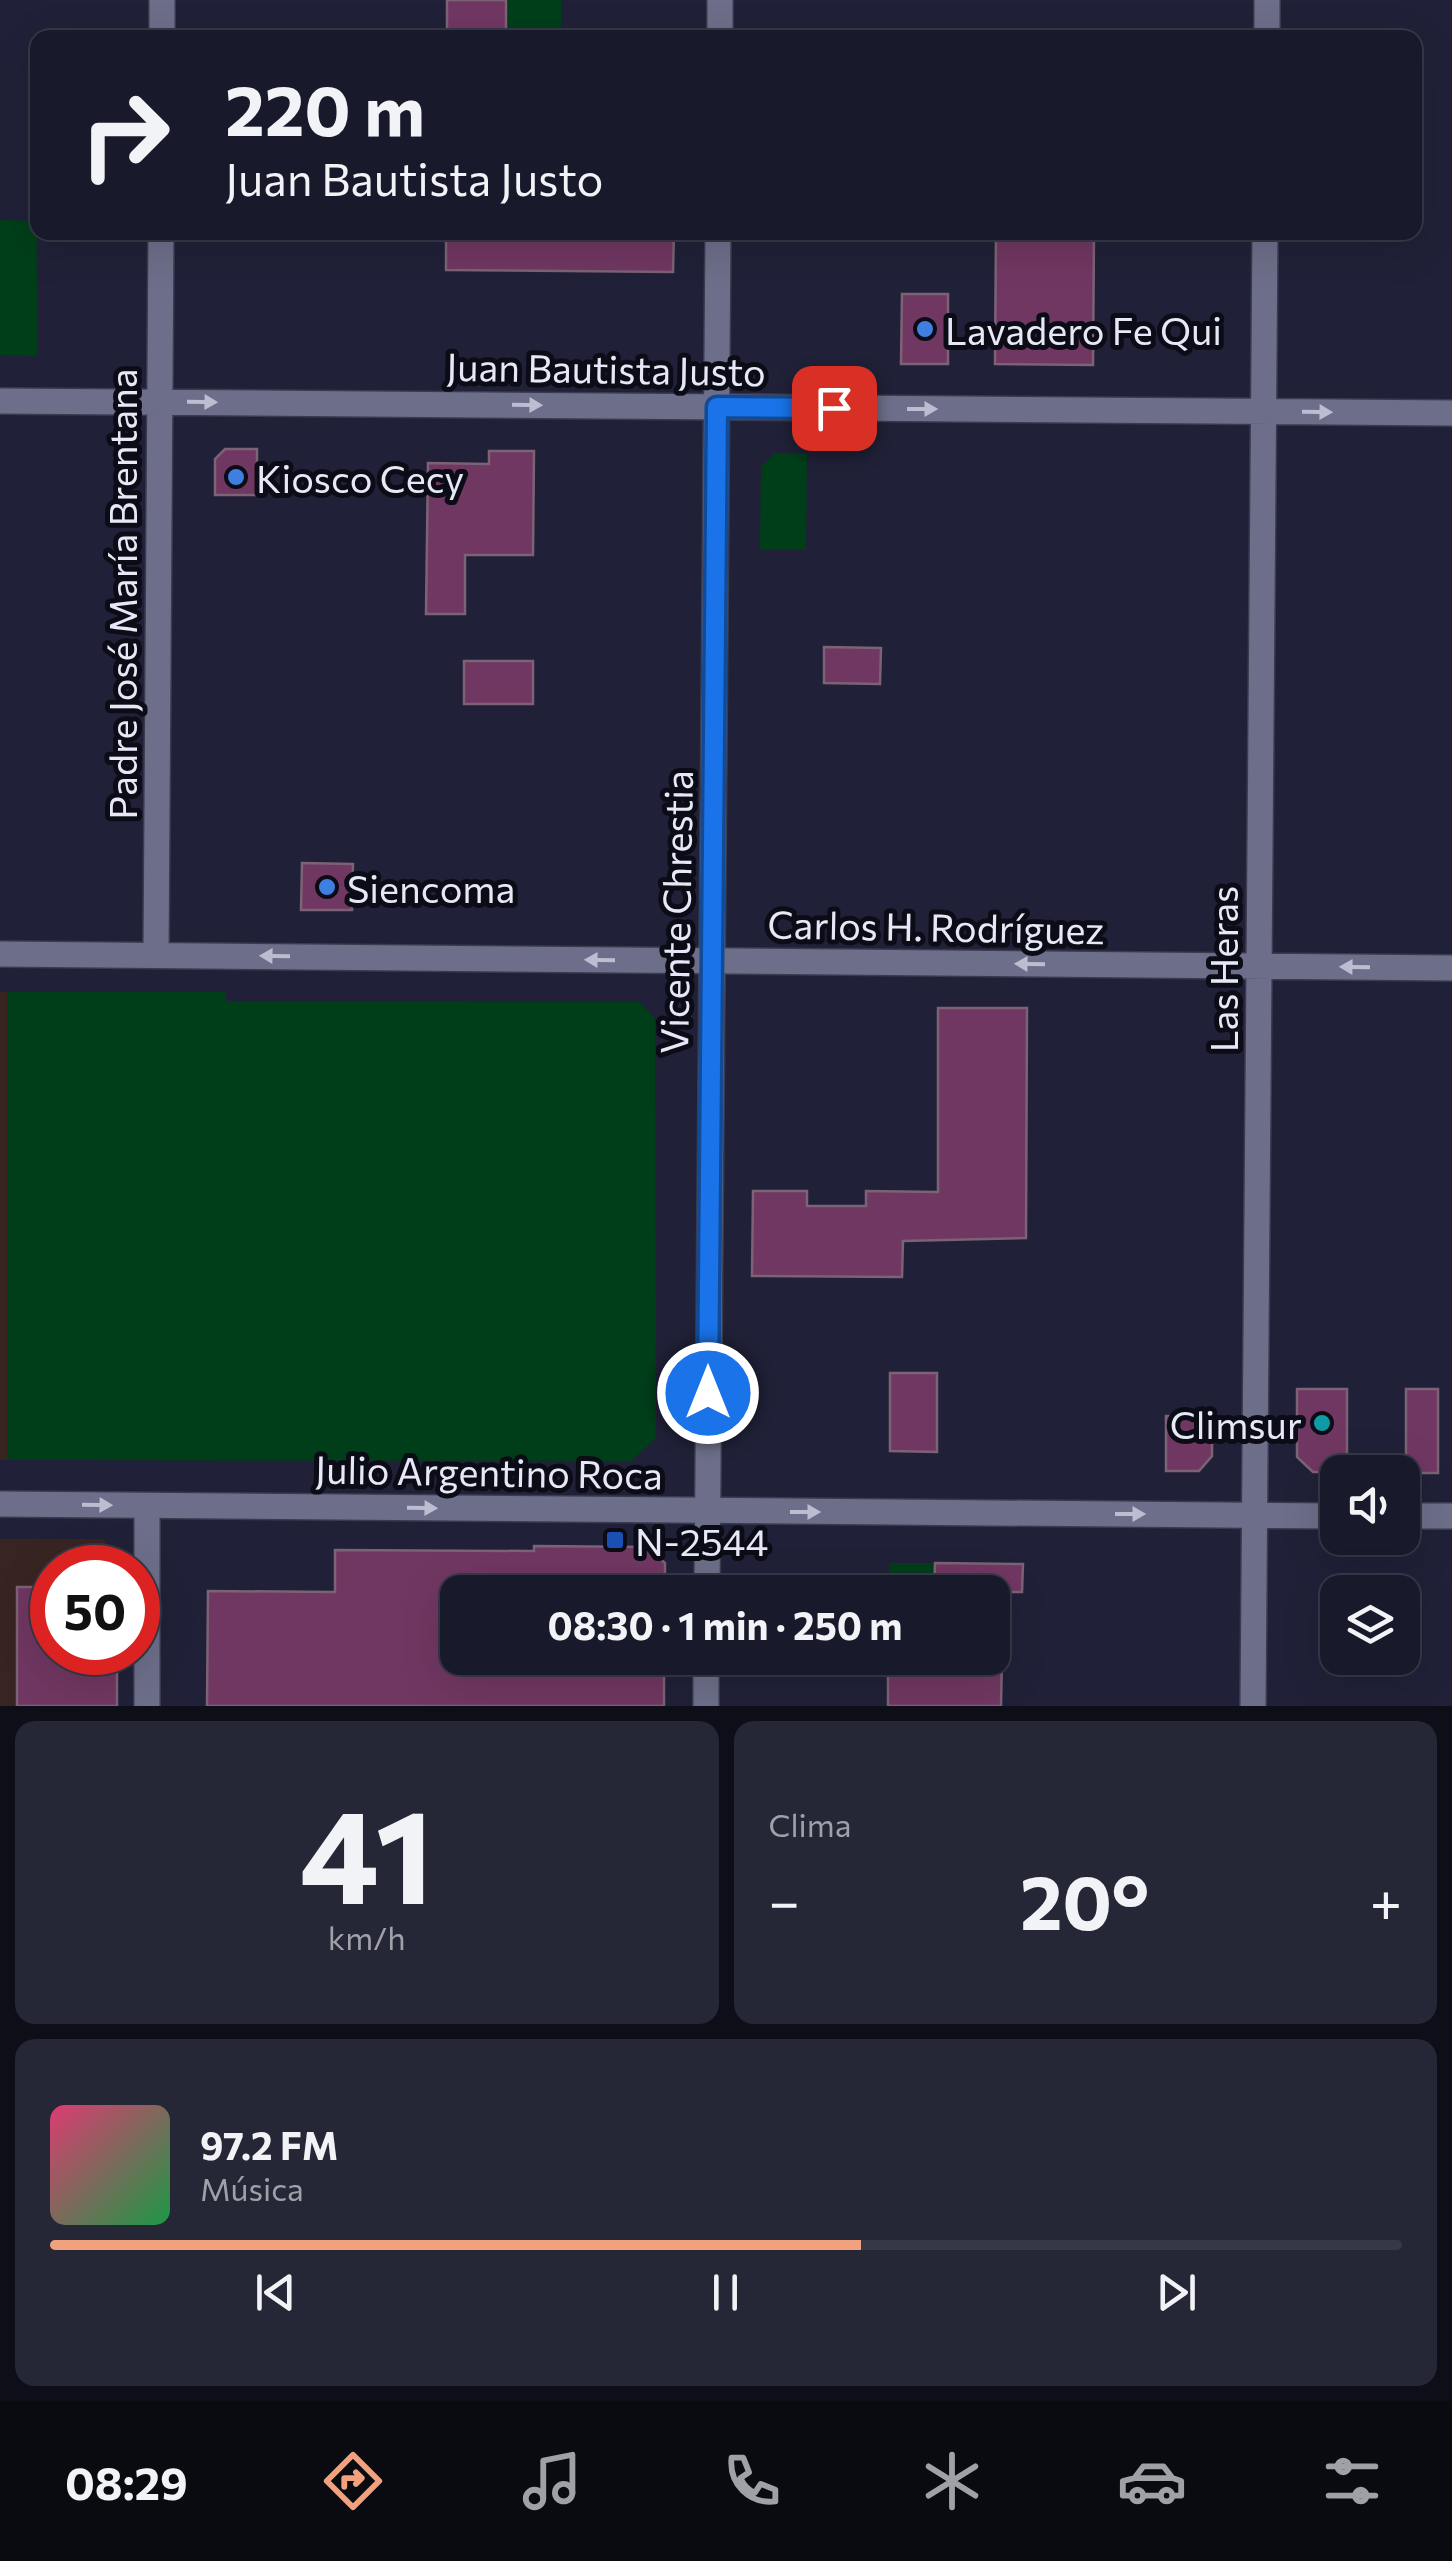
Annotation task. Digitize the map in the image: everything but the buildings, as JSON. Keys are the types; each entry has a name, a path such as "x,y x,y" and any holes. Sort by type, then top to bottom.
{"street":[{"path":"162,0 162,30"},
{"path":"720,0 720,30"},
{"path":"1267,30 1268,0"},
{"name":"Padre José María Brentana","path":"156,955 161,240"},
{"name":"Vicente Chrestia","path":"707,1575 718,240"},
{"name":"Las Heras","path":"1253,1706 1266,240"},
{"name":"Juan Bautista Justo","path":"0,400 1452,413"},
{"name":"Carlos H. Rodríguez","path":"0,954 1452,968"},
{"name":"Julio Argentino Roca","path":"0,1504 1320,1516"},
{"path":"147,1706 148,1506"},
{"path":"1420,1516 1452,1516"},
{"path":"706,1675 706,1706"}],"shaded area":[{"path":"0,992 7,992 7,1460 0,1460"},
{"path":"0,1539 103,1539 108,1545 30,1545 30,1675 117,1675 117,1706 0,1706"}],"green space":[{"path":"506,0 561,0 561,30 506,30"},
{"path":"0,220 30,221 30,240 37,240 37,356 0,355"},
{"path":"775,453 807,453 806,550 760,549 761,467"},
{"path":"7,992 226,992 226,1001 640,1002 655,1019 656,1438 631,1461 7,1460"},
{"path":"889,1563 935,1563 935,1575 889,1575"}],"place":[{"name":"Lavadero Fe Qui","path":"925,329"},
{"name":"Kiosco Cecy","path":"236,477"},
{"name":"Siencoma","path":"327,887"},
{"name":"Climsur","path":"1322,1423"},
{"name":"N-2544","path":"615,1540"}],"route":[{"path":"708,1393 717,407 834,408"}]}
